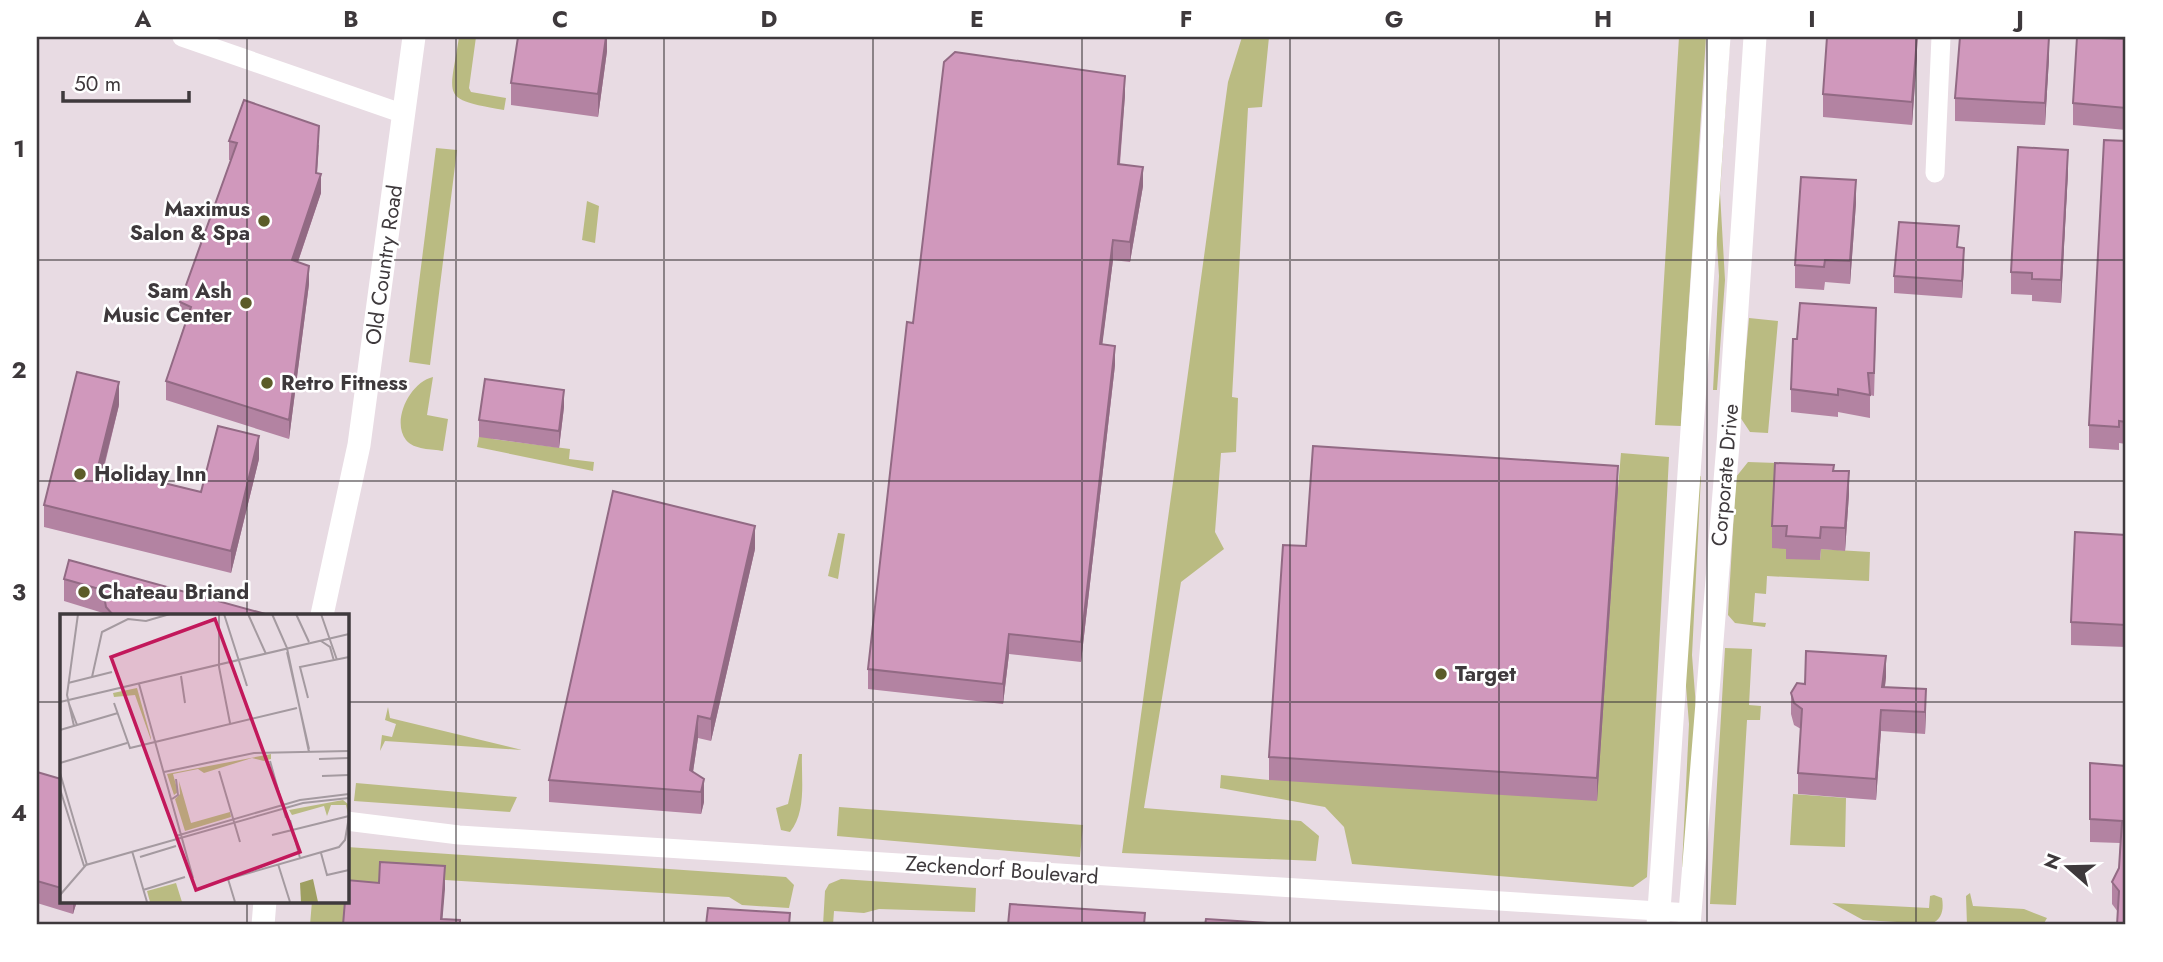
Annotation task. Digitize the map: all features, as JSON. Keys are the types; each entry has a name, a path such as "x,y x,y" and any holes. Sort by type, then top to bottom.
{"main road":[{"name":"Old Country Road","path":"322,614 359,445 414,37"},
{"name":"Corporate Drive","path":"1658,918 1719,37"},
{"name":"Corporate Drive","path":"1690,919 1730,419 1755,37"},
{"path":"262,925 265,902"}],"street":[{"path":"183,37 404,114"},
{"path":"1935,173 1941,37"},
{"name":"Zeckendorf Boulevard","path":"348,821 458,835 1690,919"}],"green space":[{"path":"459,37 476,37 469,88 471,92 506,98 504,110 468,103 454,92 453,73"},
{"path":"1242,37 1269,37 1262,107 1248,108 1232,397 1238,398 1236,452 1221,453 1215,532 1224,549 1181,582 1144,808 1301,821 1319,836 1316,861 1122,853 1228,82"},
{"path":"1679,37 1706,37 1681,426 1655,425"},
{"path":"1725,37 1730,37 1720,193 1725,280 1717,390 1713,390 1719,276 1716,229"},
{"path":"436,148 457,150 430,365 409,362"},
{"path":"587,201 599,206 595,243 582,240"},
{"path":"1749,318 1778,321 1768,433 1750,432 1740,417"},
{"path":"433,377 427,415 448,419 443,451 409,443 402,432 402,413 410,394 425,380"},
{"path":"481,426 493,439 570,449 569,459 594,462 593,471 477,447"},
{"path":"1621,453 1669,457 1647,877 1633,887 1352,864 1344,827 1325,807 1220,788 1221,775 1269,780 1618,488"},
{"path":"1748,462 1777,463 1787,549 1820,560 1821,549 1870,552 1869,581 1767,576 1766,594 1755,593 1753,622 1766,623 1765,627 1735,623 1728,615 1736,477"},
{"path":"1701,476 1692,655 1696,707 1687,868 1682,867 1689,724 1685,674 1696,478"},
{"path":"838,533 845,534 838,579 828,576"},
{"path":"1725,648 1752,649 1749,705 1761,706 1760,720 1747,720 1736,905 1710,904"},
{"path":"388,707 390,718 522,750 385,741 380,751 382,735 392,737 396,724 385,720"},
{"path":"799,754 802,754 801,805 790,832 781,830 776,808 788,804"},
{"path":"356,783 517,797 510,812 354,801"},
{"path":"1793,794 1846,798 1845,847 1790,845"},
{"path":"839,807 1083,825 1080,857 837,836"},
{"path":"348,847 786,877 794,885 789,908 742,905 729,897 445,880 345,925 310,925 312,902 348,902"},
{"path":"841,879 976,888 975,912 879,909 864,913 834,911 833,925 823,925 825,891 829,884"},
{"path":"1970,893 1973,906 2024,909 2047,918 2043,925 1967,925 1966,896"},
{"path":"1930,896 1942,898 1942,910 1938,920 1931,924 1863,920 1832,903 1929,908"}],"building":[{"path":"518,37 606,37 598,94 511,83"},
{"path":"1827,37 1917,37 1912,102 1823,94"},
{"path":"1960,37 2049,37 2045,103 1955,98"},
{"path":"2077,37 2126,39 2126,108 2073,103"},
{"path":"955,52 1125,76 1118,164 1143,167 1130,242 1113,240 1100,344 1115,346 1081,642 1009,634 1003,684 868,669 907,322 913,323 944,62"},
{"path":"244,100 319,126 316,173 321,174 292,260 309,266 289,420 166,381 191,307 180,302 237,143 229,141"},
{"path":"2104,140 2126,141 2126,422 2119,421 2119,427 2089,425"},
{"path":"2018,147 2068,150 2061,280 2032,279 2032,273 2011,272"},
{"path":"1801,177 1856,180 1850,261 1825,260 1824,267 1795,265"},
{"path":"1899,222 1959,226 1957,247 1964,248 1962,281 1894,276"},
{"path":"1800,303 1876,308 1874,373 1868,373 1870,395 1838,389 1838,395 1791,389 1793,339 1797,339"},
{"name":"Holiday Inn","path":"77,372 119,382 98,467 201,492 218,426 259,436 231,551 44,505"},
{"path":"485,379 564,390 559,431 479,420"},
{"name":"Target","path":"1313,446 1618,466 1597,778 1269,757 1283,545 1306,546"},
{"path":"1775,463 1834,465 1833,471 1849,471 1845,528 1821,527 1820,538 1786,536 1787,526 1772,526"},
{"path":"613,491 755,526 711,719 698,716 690,770 704,779 701,792 549,780"},
{"path":"2075,532 2126,535 2126,625 2071,622"},
{"path":"69,560 265,614 112,614 106,607 103,590 64,579"},
{"path":"1806,651 1886,656 1882,687 1926,689 1925,712 1881,710 1876,779 1798,773 1802,709 1794,703 1791,693 1797,683 1805,684"},
{"path":"2090,763 2126,766 2126,925 2117,925 2119,891 2112,882 2119,868 2122,821 2090,819"},
{"path":"37,772 60,779 60,888 37,881"},
{"path":"380,862 445,866 441,919 460,920 460,925 343,925 345,902 348,902 348,880 379,883"},
{"path":"1010,904 1145,913 1144,925 1008,925"},
{"path":"708,908 790,913 789,925 706,925"},
{"path":"1206,919 1297,925 1205,925"}],"place":[{"name":"Maximus Salon & Spa","path":"264,221"},
{"name":"Sam Ash Music Center","path":"246,303"},
{"name":"Retro Fitness","path":"267,383"},
{"name":"Holiday Inn","path":"80,474"},
{"name":"Chateau Briand","path":"84,592"},
{"name":"Target","path":"1441,674"}]}
